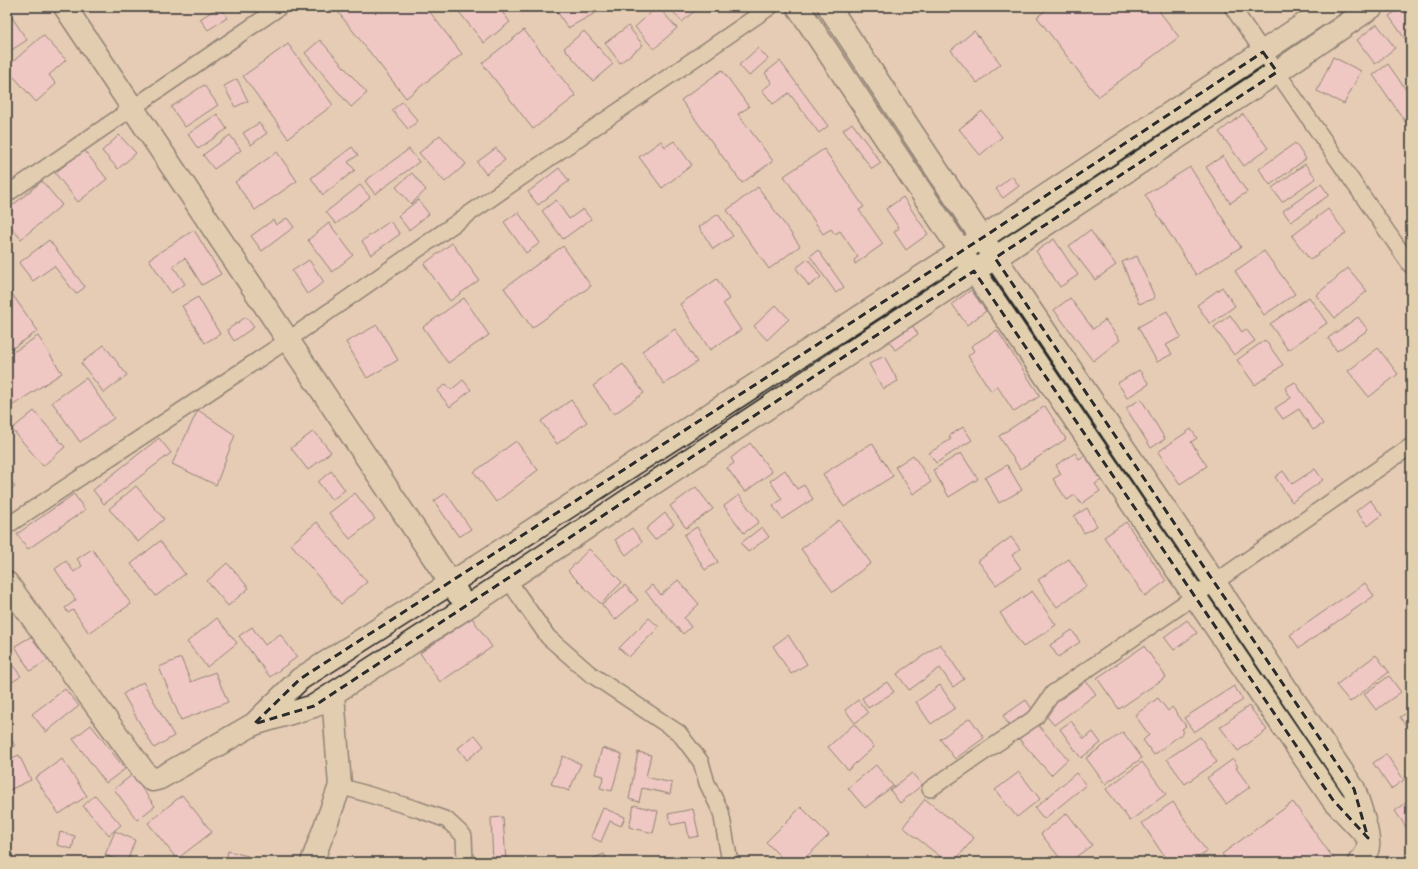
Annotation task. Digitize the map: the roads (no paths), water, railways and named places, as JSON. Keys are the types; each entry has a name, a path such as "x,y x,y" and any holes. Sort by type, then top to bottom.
{"street":[{"path":"65,7 467,607"},
{"path":"7,194 280,7"},
{"path":"7,526 288,340 770,7"},
{"path":"798,7 961,251 1333,800 1365,854"},
{"path":"829,7 995,258 1354,789 1365,854"},
{"path":"1232,7 1411,266"},
{"path":"254,724 300,679 451,583 982,238 1330,7"},
{"path":"7,583 145,773 152,780 160,778 254,724 314,706 467,607 974,270 995,258 1277,72 1372,7"},
{"path":"930,789 1036,717 1053,693 1411,446"},
{"path":"508,580 548,637 589,673 679,733 701,762 707,783 721,812 730,862"},
{"path":"312,862 340,786 332,694"},
{"path":"340,786 417,809 447,820 464,836 465,862"}]}
